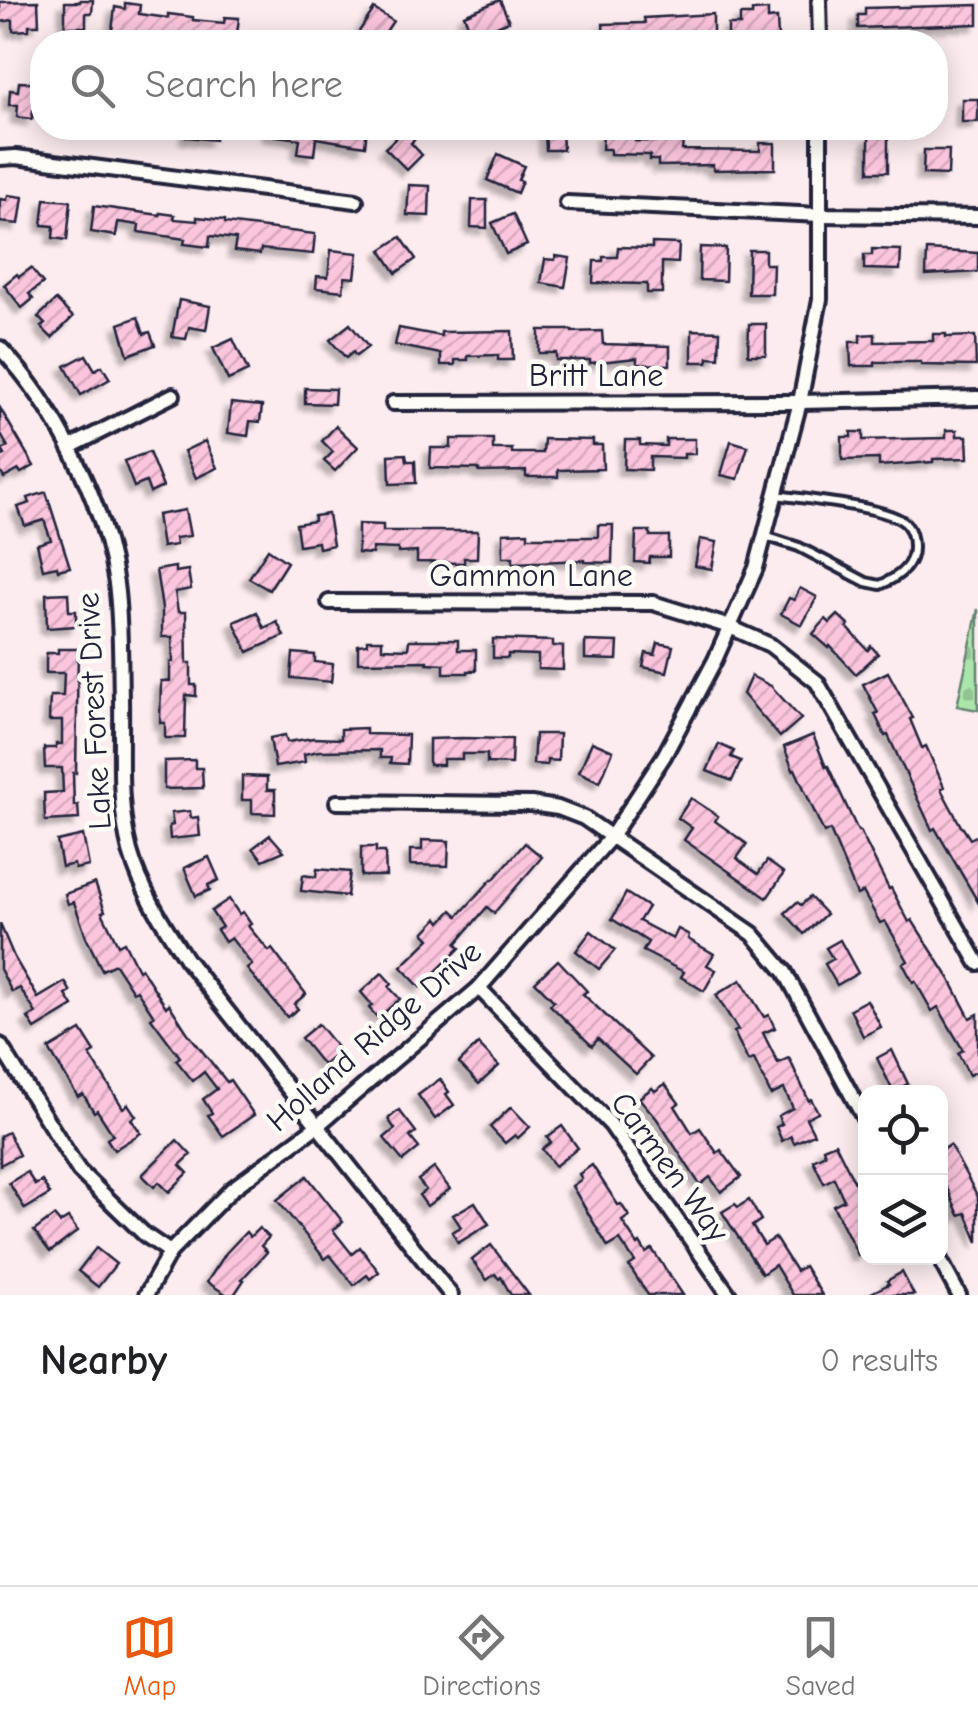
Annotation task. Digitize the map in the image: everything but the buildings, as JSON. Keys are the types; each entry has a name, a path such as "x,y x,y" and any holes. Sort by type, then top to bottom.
{"street":[{"path":"819,0 820,30"},
{"name":"Holland Ridge Drive","path":"146,1295 170,1252 232,1190 317,1126 479,988 611,837 664,756 756,568 800,402 820,299 820,140"},
{"path":"0,158 356,201"},
{"path":"566,203 821,215 978,217"},
{"name":"Lake Forest Drive","path":"0,348 23,372 70,447 103,528 116,584 121,796 130,852 151,903 186,959 450,1295"},
{"path":"70,447 173,395"},
{"name":"Britt Lane","path":"392,402 978,398"},
{"name":"Gammon Lane","path":"328,602 653,603 730,627 770,645 817,682 972,940 978,963"},
{"path":"337,802 531,804 558,808 584,818 753,934 785,972 858,1107"},
{"name":"Carmen Way","path":"479,988 611,1126 728,1295"},
{"path":"0,1045 78,1172 170,1252"},
{"path":"943,1265 959,1295"}],"lane":[{"path":"765,536 799,547 866,582 880,585 902,572 912,558 913,542 904,521 883,512 776,495"}],"green space":[{"path":"978,609 978,710 957,706"}]}
